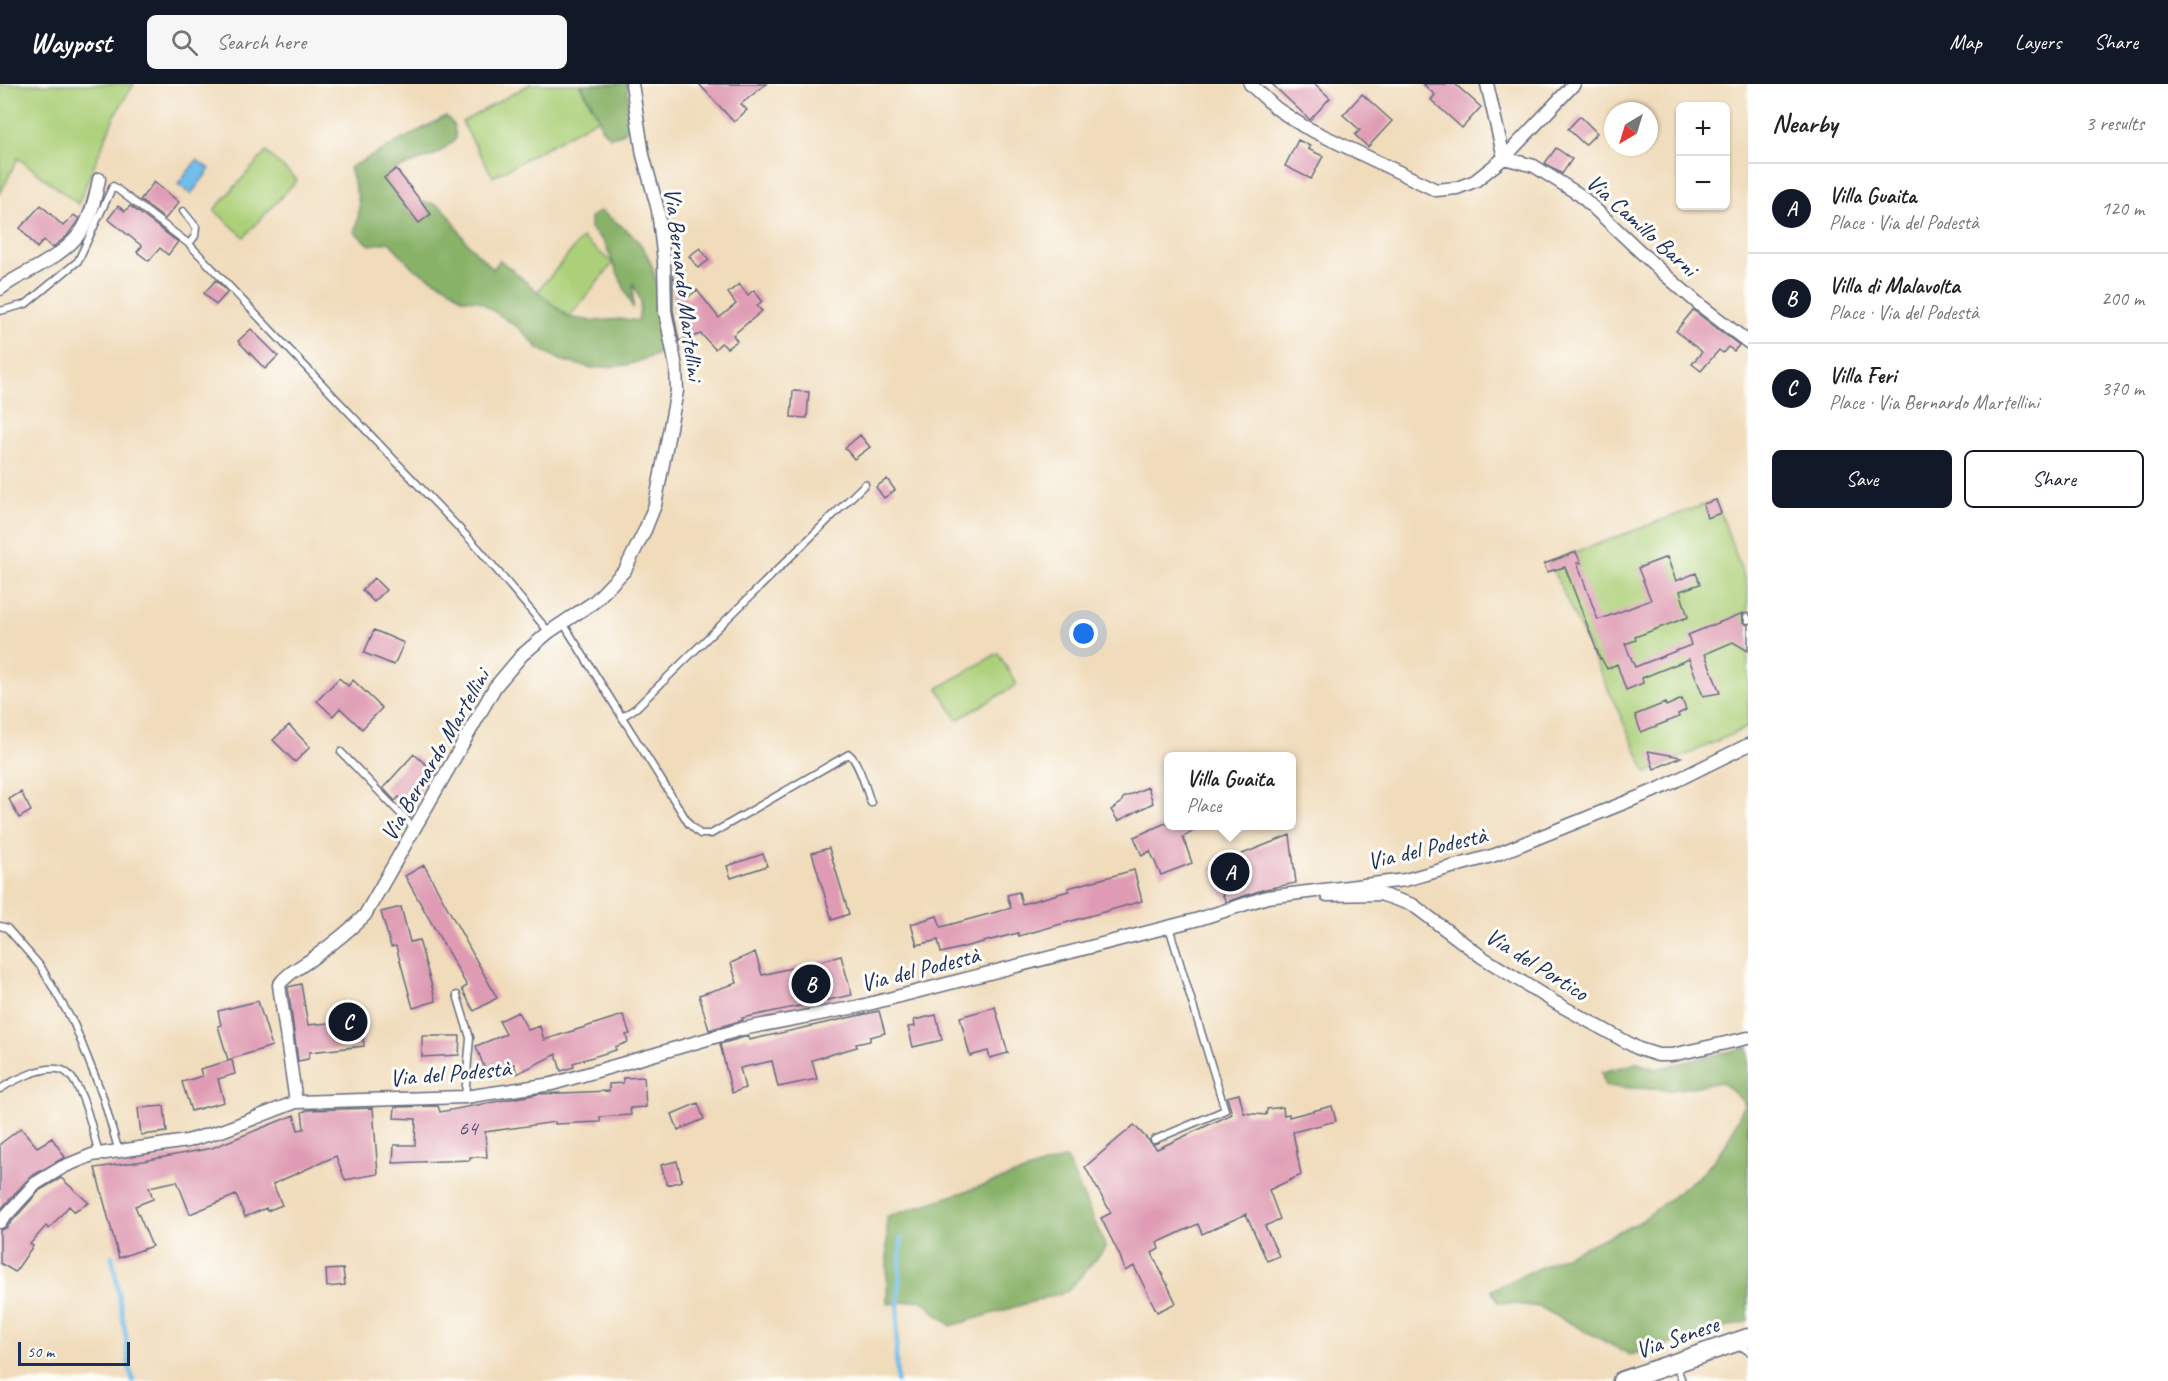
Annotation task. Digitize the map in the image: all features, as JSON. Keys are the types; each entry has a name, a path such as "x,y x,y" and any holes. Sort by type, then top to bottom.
{"main road":[{"name":"Via Senese","path":"1622,1381 1675,1363 1744,1344"}],"street":[{"name":"Via Bernardo Martellini","path":"296,1102 279,985 285,977 346,934 365,915 495,687 522,655 549,632 594,602 625,570 655,505 677,391 676,368 665,311 664,261 658,210 643,155 632,97 632,84"},
{"path":"1250,84 1276,108 1303,126 1437,190 1457,188 1475,181 1504,158 1574,84"},
{"path":"1487,84 1504,158"},
{"name":"Via Camillo Barni","path":"1504,158 1534,166 1580,195 1663,273 1748,342"},
{"path":"0,289 49,260 69,246 83,231 94,203 99,179"},
{"name":"Via del Podestà","path":"0,1222 35,1184 63,1167 92,1155 187,1141 215,1133 296,1102 465,1097 552,1084 742,1029 861,1006 1199,920 1267,897 1405,880 1495,855 1661,788 1748,745"},
{"name":"Via del Portico","path":"1308,891 1333,896 1380,894 1413,905 1491,963 1556,1003 1639,1049 1658,1055 1672,1055 1748,1038"}],"lane":[{"path":"0,311 27,304 78,261 113,186 189,244 478,548 549,632"},
{"path":"183,212 196,226 195,236 189,244"},
{"path":"622,717 636,708 865,484"},
{"path":"563,623 689,824 700,834 711,834 849,754 856,759 871,803"},
{"path":"341,752 415,829"},
{"path":"0,926 7,928 41,967 74,1024 102,1094 119,1152"},
{"path":"1154,1140 1225,1110 1169,927"},
{"path":"457,994 470,1038 465,1097"},
{"path":"0,1089 37,1071 62,1070 70,1075 81,1093 99,1154"},
{"path":"1675,1363 1682,1381"}],"green space":[{"path":"0,84 134,84 115,115 78,204 18,158 0,194"},
{"path":"530,84 579,84 599,118 493,177 462,122"},
{"path":"581,84 627,84 631,124 622,134 610,137 601,128 599,118"},
{"path":"446,116 454,125 456,139 437,154 396,169 384,178 419,223 431,214 422,202 438,205 451,218 470,246 493,269 500,260 568,317 592,321 624,319 638,321 641,302 633,283 633,308 604,242 590,228 590,218 600,211 633,236 651,263 660,305 663,347 656,355 628,365 592,368 563,361 539,349 520,329 477,300 463,299 449,288 413,268 389,242 370,245 354,232 359,207 349,168"},
{"path":"266,152 297,180 244,237 214,210"},
{"path":"582,238 613,263 569,317 537,292"},
{"path":"1716,500 1748,588 1748,727 1647,773 1549,562"},
{"path":"998,653 1017,685 957,720 938,688"},
{"path":"1748,1047 1748,1321 1630,1355 1540,1307 1498,1302 1491,1290 1641,1221 1705,1171 1726,1144 1745,1103 1722,1082 1672,1090 1614,1087 1605,1086 1602,1072 1637,1063 1657,1069"},
{"path":"1066,1158 1106,1247 1068,1291 951,1326 921,1300 887,1304 887,1217"}],"water":[{"path":"197,160 210,169 191,194 178,184"}],"building":[{"path":"699,84 766,84 741,104 747,110 734,122"},
{"path":"1272,84 1315,84 1330,98 1310,120"},
{"path":"1423,84 1455,84 1481,107 1462,128 1431,100 1435,95"},
{"path":"1362,94 1392,121 1368,147 1355,135 1360,130 1343,115"},
{"path":"1580,116 1597,133 1585,145 1568,129"},
{"path":"1298,140 1310,146 1308,149 1323,156 1311,179 1285,166"},
{"path":"1556,148 1572,159 1562,174 1545,163"},
{"path":"396,169 431,214 419,223 384,178"},
{"path":"154,182 179,202 165,219 140,200"},
{"path":"41,205 63,226 74,215 79,219 67,236 52,248 44,240 37,248 20,228"},
{"path":"118,206 125,211 130,206 178,242 168,255 160,248 149,261 137,252 142,246 108,219"},
{"path":"700,248 709,260 698,268 689,256"},
{"path":"673,276 687,298 697,290 719,318 736,304 728,293 739,284 748,295 754,290 762,301 757,306 762,311 733,335 737,341 727,348 721,343 715,349 701,334 679,341 673,310"},
{"path":"216,280 228,292 216,305 204,293"},
{"path":"1693,310 1739,345 1734,351 1728,347 1723,353 1719,350 1701,371 1692,364 1702,352 1676,331"},
{"path":"251,329 278,356 265,369 238,341"},
{"path":"793,391 809,392 807,418 791,417"},
{"path":"860,435 870,447 854,459 845,448"},
{"path":"887,479 895,490 884,498 876,487"},
{"path":"1716,500 1721,513 1707,518 1703,504"},
{"path":"1576,552 1581,563 1577,563 1598,620 1651,600 1638,568 1667,557 1676,581 1696,573 1700,584 1680,591 1688,617 1635,637 1636,640 1625,644 1635,667 1691,645 1688,635 1743,613 1743,622 1748,625 1748,651 1733,642 1705,654 1720,693 1703,696 1689,659 1642,678 1643,683 1626,690 1617,664 1607,669 1600,659 1565,567 1547,572 1544,564"},
{"path":"374,578 386,590 374,602 362,590"},
{"path":"374,630 404,643 394,665 364,653"},
{"path":"339,678 348,686 353,680 382,708 362,729 340,708 333,716 317,701"},
{"path":"1682,699 1686,710 1678,714 1679,717 1641,732 1635,715"},
{"path":"289,725 310,747 295,762 273,740"},
{"path":"1648,751 1681,757 1654,769"},
{"path":"414,754 436,773 408,805 399,797 395,801 383,788"},
{"path":"1148,787 1153,803 1118,821 1111,810 1121,803 1123,798"},
{"path":"21,792 31,811 19,818 9,799"},
{"path":"1164,824 1164,830 1195,830 1183,837 1192,863 1161,875 1150,851 1142,856 1134,837"},
{"path":"1290,835 1296,883 1265,889 1226,902 1210,867"},
{"path":"829,848 849,914 832,920 812,853"},
{"path":"763,854 767,866 731,878 727,866"},
{"path":"424,865 497,998 474,1011 462,989 467,986 405,876"},
{"path":"1134,870 1142,901 1019,936 1018,933 941,953 938,940 917,945 911,924 937,916 941,927 1011,908 1007,895 1019,892 1022,904 1069,891 1068,888"},
{"path":"401,907 410,942 419,940 436,1001 413,1008 396,946 391,947 381,912"},
{"path":"755,952 762,975 841,956 852,995 742,1018 743,1020 709,1030 699,995 737,983 731,963"},
{"path":"301,984 308,1025 361,1020 364,1046 310,1052 308,1059 298,1061 288,987"},
{"path":"258,1001 272,1046 228,1060 218,1026 221,1025 218,1011"},
{"path":"995,1007 1008,1053 990,1058 988,1051 970,1056 960,1017"},
{"path":"879,1011 885,1033 870,1037 870,1041 856,1044 857,1047 812,1060 817,1079 778,1087 772,1061 740,1068 745,1088 732,1093 720,1044 748,1036 749,1040"},
{"path":"518,1012 528,1030 540,1026 544,1040 623,1015 630,1034 626,1035 628,1042 615,1047 616,1050 573,1063 574,1067 561,1071 556,1054 517,1074 514,1064 487,1075 476,1046 506,1034 499,1021"},
{"path":"936,1015 942,1040 913,1047 908,1027 915,1026 914,1020"},
{"path":"422,1036 460,1036 459,1055 422,1057"},
{"path":"232,1060 235,1074 218,1079 224,1102 191,1111 182,1082 202,1076 200,1069"},
{"path":"644,1077 646,1107 630,1108 631,1115 600,1117 600,1122 555,1124 555,1122 485,1132 487,1157 470,1157 470,1160 393,1163 394,1145 415,1145 416,1119 394,1118 395,1107 438,1106 440,1112 538,1094 609,1091 609,1084 623,1083 623,1078"},
{"path":"1239,1094 1244,1113 1266,1115 1267,1109 1283,1107 1284,1115 1289,1114 1289,1117 1332,1106 1336,1121 1293,1132 1301,1175 1269,1190 1280,1219 1265,1226 1279,1256 1267,1261 1246,1214 1202,1234 1198,1224 1157,1243 1159,1249 1152,1253 1176,1303 1157,1312 1134,1266 1125,1271 1101,1218 1111,1213 1085,1167 1134,1125 1157,1149 1232,1114 1227,1097"},
{"path":"698,1103 704,1119 678,1130 672,1114"},
{"path":"164,1106 167,1132 141,1135 138,1108"},
{"path":"373,1108 378,1174 345,1180 336,1156 273,1184 282,1205 267,1211 266,1208 245,1217 236,1195 190,1214 177,1181 149,1187 153,1199 135,1206 152,1246 119,1258 95,1168 212,1148 294,1115 298,1130 304,1129 302,1112 308,1110"},
{"path":"21,1128 37,1147 52,1138 65,1157 30,1177 0,1210 0,1144"},
{"path":"677,1161 682,1181 667,1185 661,1165"},
{"path":"61,1178 89,1203 74,1211 69,1206 49,1229 46,1226 30,1244 33,1246 15,1272 0,1263 0,1230 6,1228 40,1190"},
{"path":"343,1269 345,1285 327,1287 326,1270"}],"waterway":[{"path":"897,1381 901,1238"},
{"path":"112,1256 133,1381"}],"place":[{"name":"Villa Guaita","path":"1230,872"},
{"name":"Villa di Malavolta","path":"811,984"},
{"name":"Villa Feri","path":"348,1022"}]}
